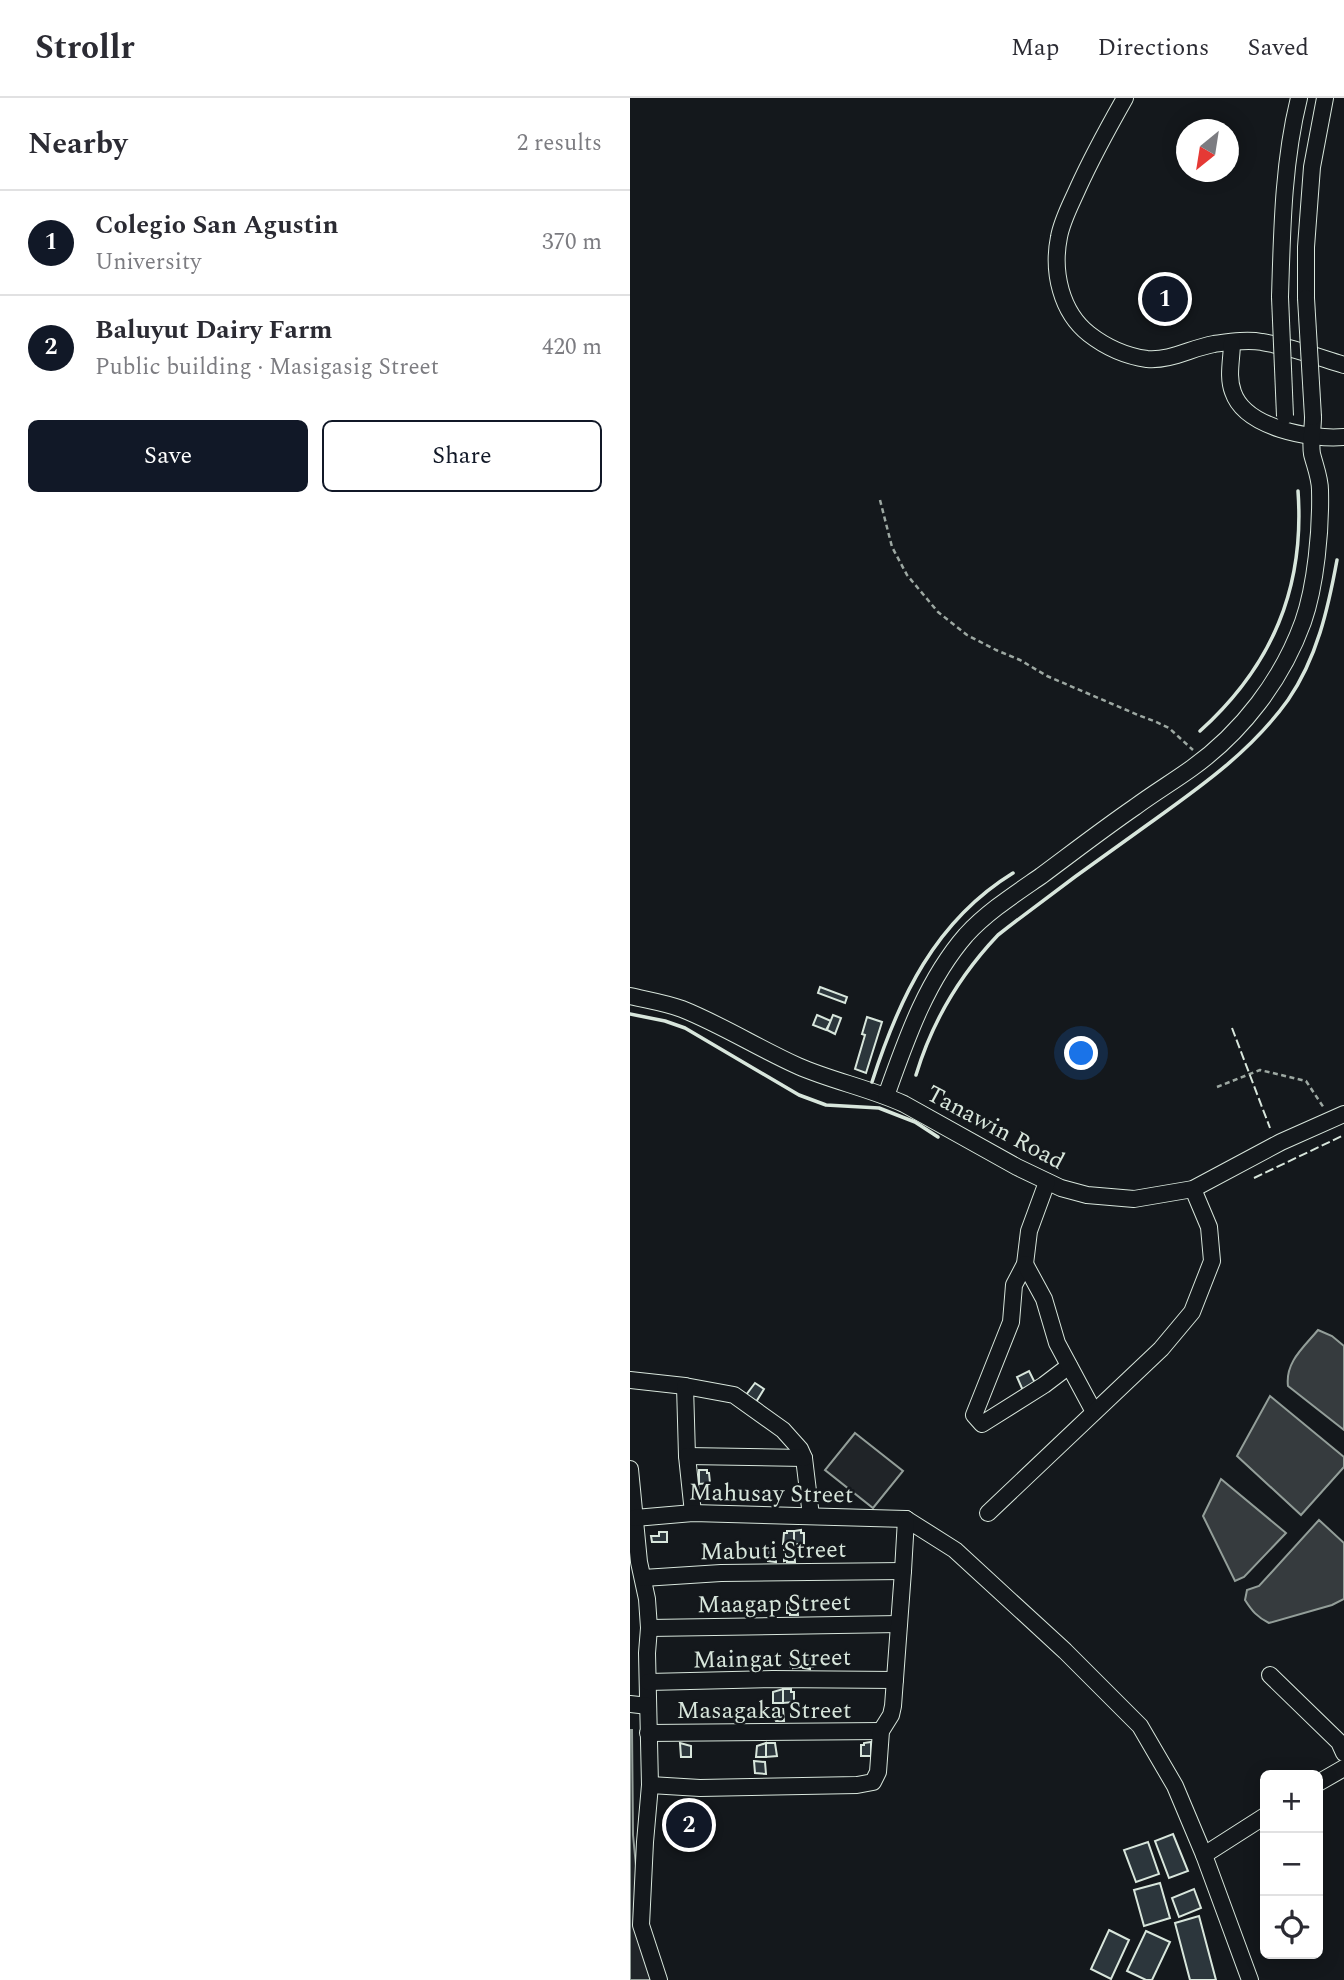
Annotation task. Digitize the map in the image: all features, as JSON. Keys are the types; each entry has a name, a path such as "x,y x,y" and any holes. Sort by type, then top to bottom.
{"street":[{"path":"1125,98 1087,168 1068,209 1059,238 1057,271 1064,300 1082,328 1114,351 1132,356 1162,359 1211,345 1262,342 1344,365"},
{"path":"1299,98 1286,181 1280,297 1285,416 1293,433 1312,454"},
{"path":"886,1096 916,1017 941,970 968,932 1006,901 1201,761 1235,730 1268,691 1289,654 1303,621 1319,543 1320,488 1312,454 1306,247 1312,167 1325,98"},
{"path":"1232,342 1230,382 1236,399 1244,409 1261,421 1293,433 1344,437"},
{"name":"Tanawin Road","path":"630,996 680,1008 741,1035 797,1066 886,1096 1047,1182 1087,1195 1134,1199 1193,1189 1281,1142 1338,1117"},
{"path":"1047,1182 1029,1231 1025,1264 1014,1285 1011,1322 974,1415 982,1424 1069,1366"},
{"path":"988,1513 1161,1349 1192,1312 1213,1261 1209,1227 1193,1189"},
{"path":"1025,1264 1044,1299 1057,1343 1094,1412"},
{"path":"630,1380 726,1392 741,1399 783,1430 804,1458 811,1516"},
{"path":"685,1386 687,1456 693,1513"},
{"path":"687,1456 804,1458"},
{"path":"630,1469 635,1518 634,1544 647,1599 649,1628 638,1652 648,1682 650,1785 641,1925 659,1980"},
{"name":"Mahusay Street","path":"635,1518 693,1513 906,1519"},
{"path":"650,1785 700,1788 844,1786 866,1785 875,1780 881,1731 891,1715 906,1519"},
{"path":"906,1519 955,1550 1065,1651 1140,1726 1175,1786 1205,1855 1250,1980"},
{"name":"Mabuti Street","path":"643,1578 722,1573 904,1571"},
{"path":"630,1597 647,1599"},
{"name":"Maagap Street","path":"649,1628 899,1624"},
{"path":"1270,1675 1339,1742 1344,1753"},
{"name":"Maingat Street","path":"648,1682 895,1680"},
{"path":"630,1704 648,1706"},
{"name":"Masagaka Street","path":"648,1733 881,1731"},
{"path":"1323,1780 1344,1768"},
{"path":"1205,1855 1260,1819"}],"path":[{"path":"880,500 892,547 907,575 938,611 967,635 1047,676 1162,724 1190,746 1201,761"},
{"path":"1217,1087 1260,1070 1287,1075 1306,1081 1338,1117"}],"shaded area":[{"path":"1318,1330 1332,1336 1344,1346 1344,1430 1288,1386 1292,1362"},
{"path":"1270,1396 1344,1457 1344,1467 1301,1515 1237,1456"},
{"path":"855,1433 903,1471 873,1508 825,1470"},
{"path":"1221,1479 1286,1533 1244,1577 1235,1581 1203,1516"},
{"path":"1319,1520 1344,1543 1344,1599 1269,1623 1258,1616 1245,1600 1247,1590 1259,1586"},
{"path":"630,1730 633,1835 641,1917 654,1980 630,1980"}],"building":[{"path":"820,987 847,997 845,1003 818,993"},
{"path":"817,1015 831,1021 826,1030 813,1025"},
{"path":"833,1015 841,1018 835,1034 827,1030"},
{"path":"867,1017 882,1022 866,1073 855,1069"},
{"path":"1029,1371 1037,1387 1024,1393 1017,1377"},
{"path":"755,1383 764,1389 756,1402 746,1395"},
{"path":"699,1470 707,1470 710,1483 699,1484"},
{"path":"801,1530 801,1533 804,1533 804,1544 794,1544 794,1531"},
{"path":"794,1531 794,1544 783,1544 784,1533"},
{"path":"659,1532 667,1532 667,1542 652,1542 651,1536 659,1536"},
{"path":"767,1547 776,1547 776,1562 768,1561"},
{"path":"784,1550 794,1550 795,1562 784,1561"},
{"path":"787,1602 797,1603 798,1615 787,1613"},
{"path":"790,1655 800,1655 801,1667 790,1666"},
{"path":"803,1655 813,1655 813,1667 810,1669 803,1668"},
{"path":"783,1689 791,1689 791,1692 794,1692 794,1702 783,1703"},
{"path":"783,1689 783,1703 773,1703 773,1692"},
{"path":"773,1708 783,1709 784,1721 773,1719"},
{"path":"871,1742 871,1756 861,1756 861,1745"},
{"path":"680,1743 691,1746 691,1757 681,1757"},
{"path":"766,1743 775,1743 777,1756 766,1757"},
{"path":"766,1743 766,1757 756,1757 757,1746"},
{"path":"754,1761 765,1762 766,1774 755,1773"},
{"path":"1173,1834 1188,1871 1169,1878 1155,1841"},
{"path":"1148,1842 1159,1874 1136,1882 1124,1850"},
{"path":"1160,1883 1170,1918 1144,1926 1134,1890"},
{"path":"1194,1889 1201,1908 1179,1917 1172,1898"},
{"path":"1199,1916 1216,1980 1190,1980 1175,1923"},
{"path":"1109,1930 1129,1940 1111,1979 1091,1969"},
{"path":"1146,1931 1170,1942 1152,1980 1127,1971"}],"fence":[{"path":"1232,1028 1270,1128"},
{"path":"1254,1178 1344,1135"}],"wall":[{"path":"1200,731 1247,680 1279,623 1296,560 1298,491"},
{"path":"916,1075 930,1036 949,1000 971,966 998,935 1197,789 1237,756 1272,720 1298,684 1314,650 1337,560"},
{"path":"872,1082 894,1021 923,964 962,914 986,892 1013,873"},
{"path":"630,1014 685,1028 799,1095 826,1105 879,1108 915,1122 938,1137"}],"place":[{"name":"Colegio San Agustin","path":"1165,299"},
{"name":"Baluyut Dairy Farm","path":"689,1825"}]}
